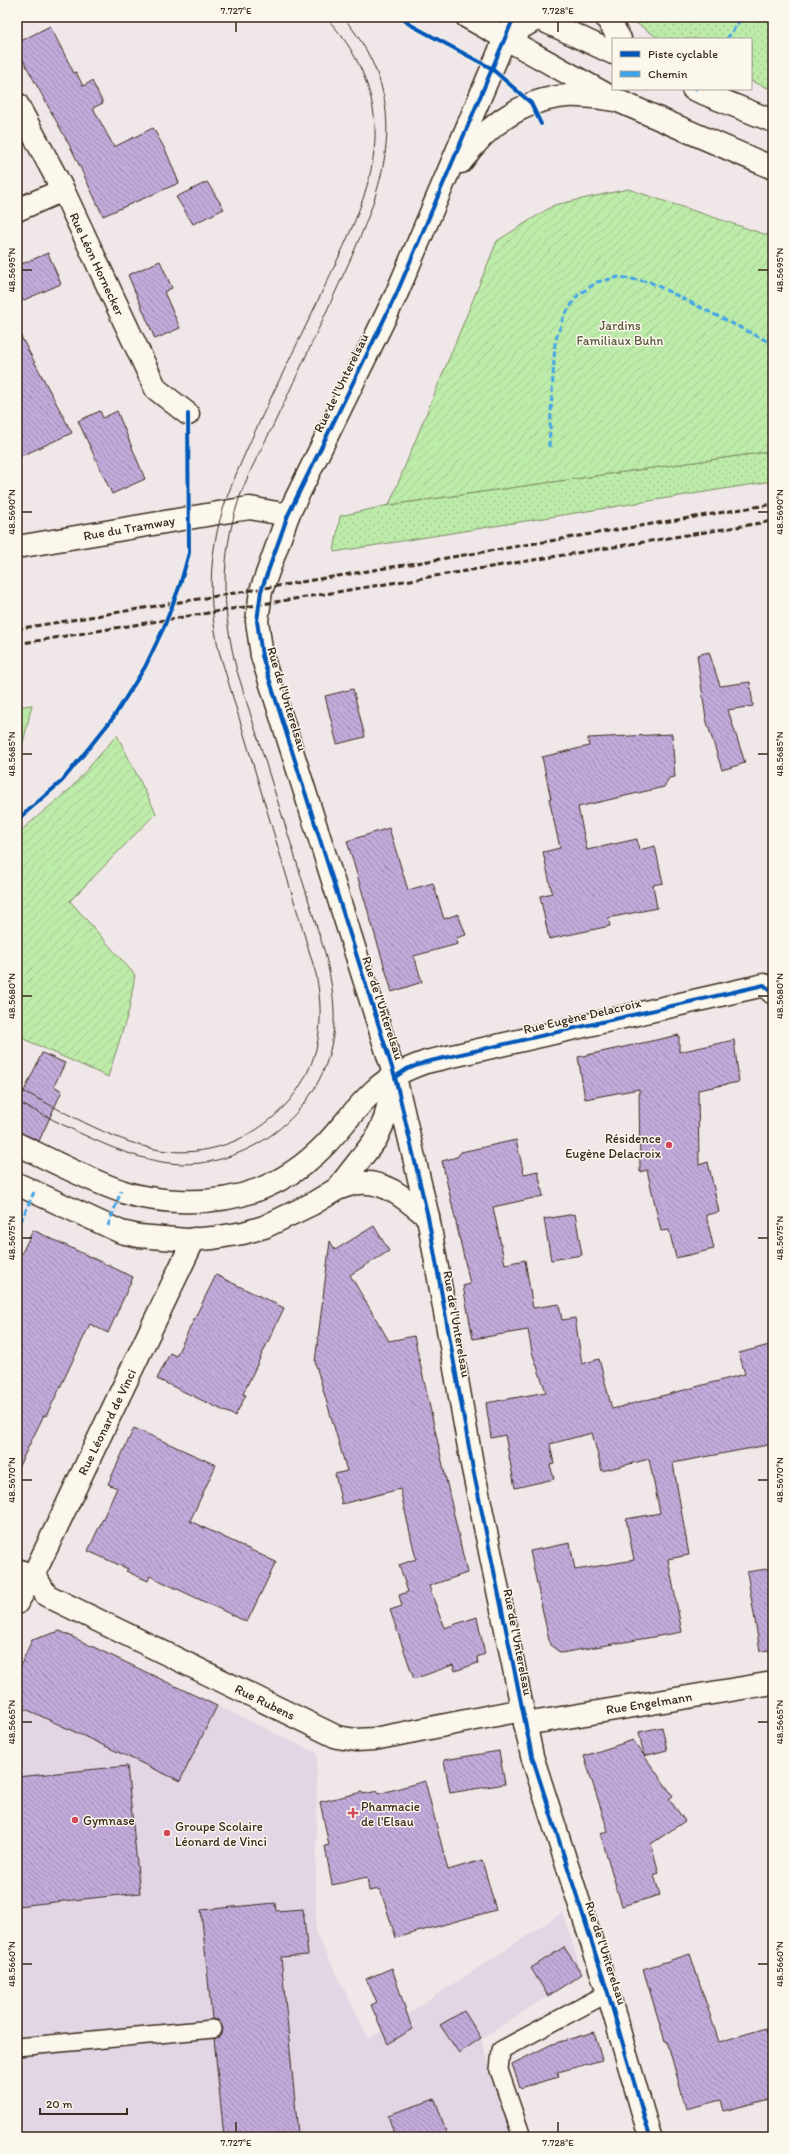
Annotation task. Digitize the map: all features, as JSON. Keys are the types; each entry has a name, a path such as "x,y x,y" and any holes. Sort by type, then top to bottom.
{"main road":[{"path":"467,17 506,37 616,100 773,168"},
{"name":"Rue de l'Unterelsau","path":"514,17 444,185 396,295 288,515 261,591 258,611 259,642 395,1077 428,1218 472,1464 532,1756 608,1993 650,2137"},
{"path":"506,37 538,17 612,54"},
{"path":"606,17 619,38"},
{"path":"696,90 773,121"},
{"name":"Rue de l'Unterelsau","path":"444,185 466,155 486,132 510,113 530,104 568,96 616,100"},
{"name":"Rue Léon Hornecker","path":"17,104 63,190 156,390 188,414"},
{"path":"17,210 63,190"},
{"name":"Rue du Tramway","path":"17,547 250,508 288,515"},
{"name":"Rue Eugène Delacroix","path":"17,1144 121,1191 146,1198 218,1201 242,1196 260,1190 288,1174 324,1145 376,1088 407,1069 426,1062 770,987"},
{"path":"337,1189 376,1139 385,1119 395,1077"},
{"path":"17,1184 121,1232 151,1237 194,1239 243,1234 289,1216 337,1189 358,1183 374,1184 390,1189 406,1199 428,1218"},
{"name":"Rue Léonard de Vinci","path":"17,1603 25,1570 194,1239"},
{"name":"Rue Rubens","path":"25,1570 46,1595 337,1737 356,1740 374,1739 524,1717"},
{"name":"Rue Engelmann","path":"524,1717 773,1683"}],"lane":[{"path":"522,2137 499,2070 501,2050 608,1993"},
{"path":"17,2047 213,2029"}],"shaded area":[{"name":"Groupe Scolaire Léonard de Vinci","path":"60,1631 317,1753 316,1933 369,2039 563,1912 582,1974 481,2039 515,2137 17,2137 17,1673 32,1640"}],"green space":[{"path":"627,17 773,17 773,90 752,81 752,38 658,38"},
{"name":"Jardins Familiaux Buhn","path":"628,189 773,237 773,451 389,505 497,241 554,205"},
{"path":"773,451 773,481 334,552 340,516 389,505"},
{"path":"32,705 17,768 17,707"},
{"path":"117,735 156,813 70,901 135,975 129,1010 108,1077 17,1036 17,834 71,788"}],"building":[{"path":"50,26 74,73 76,72 83,86 92,81 103,103 93,108 114,147 153,128 166,151 179,183 103,216 73,152 17,49 17,43"},
{"path":"207,182 224,209 193,224 176,197"},
{"path":"48,253 61,284 17,303 17,266"},
{"path":"160,261 172,288 164,292 180,328 155,339 128,275"},
{"path":"17,329 72,433 17,458"},
{"path":"100,411 103,418 117,411 145,479 112,494 78,421"},
{"path":"709,652 720,686 750,682 753,706 728,710 745,763 722,770 706,719 697,655"},
{"path":"353,689 365,737 337,744 325,696"},
{"path":"672,734 675,777 669,778 664,787 578,807 587,850 637,839 639,850 655,846 663,883 653,885 657,908 608,918 610,926 549,939 540,896 552,893 543,852 560,848 549,799 551,799 542,757 589,746 588,738"},
{"path":"389,828 408,890 433,883 444,919 458,914 466,935 456,938 458,944 414,956 422,982 392,992 347,841"},
{"name":"Résidence Eugène Delacroix","path":"679,1035 679,1052 734,1040 739,1082 698,1090 699,1165 708,1162 719,1212 706,1215 714,1249 676,1258 669,1230 661,1231 647,1170 640,1172 639,1089 585,1099 578,1057"},
{"path":"42,1053 65,1063 54,1086 62,1091 39,1141 17,1131 17,1106"},
{"path":"516,1140 524,1174 538,1171 543,1196 493,1207 505,1264 525,1260 533,1308 559,1304 562,1320 575,1318 582,1364 599,1359 612,1409 745,1374 739,1353 773,1344 773,1444 673,1463 689,1555 668,1559 682,1632 561,1653 550,1645 530,1551 570,1543 575,1570 634,1560 626,1519 660,1513 649,1459 602,1471 592,1433 550,1444 554,1464 550,1465 554,1479 515,1488 505,1435 491,1438 486,1403 546,1392 532,1352 528,1330 473,1339 463,1286 470,1284 442,1161 457,1157 461,1152"},
{"path":"575,1214 582,1255 551,1260 544,1219"},
{"path":"374,1226 389,1251 350,1275 389,1341 414,1336 467,1573 429,1586 444,1628 477,1617 485,1654 477,1657 478,1663 455,1671 453,1665 414,1679 390,1610 402,1606 399,1595 408,1592 399,1565 416,1559 400,1489 342,1504 335,1474 347,1471 315,1362 330,1241 335,1250"},
{"path":"33,1230 133,1277 108,1333 90,1324 46,1416 44,1415 17,1470 17,1263"},
{"path":"216,1275 284,1308 243,1394 246,1395 235,1416 157,1379 170,1353 176,1356"},
{"path":"134,1428 216,1465 190,1521 276,1562 247,1622 150,1576 148,1581 126,1571 128,1569 88,1551 117,1488 108,1484"},
{"path":"773,1568 773,1650 760,1651 747,1572"},
{"path":"60,1631 217,1706 180,1781 17,1705 17,1673 32,1640"},
{"path":"662,1727 667,1750 644,1756 639,1732"},
{"path":"633,1740 673,1796 669,1799 685,1821 651,1844 659,1873 654,1875 660,1895 622,1906 600,1833 608,1831 584,1756"},
{"path":"499,1751 505,1784 450,1793 444,1760"},
{"name":"Gymnase","path":"127,1766 140,1893 17,1906 17,1777"},
{"path":"425,1781 448,1870 482,1860 496,1910 396,1938 380,1889 369,1891 367,1877 332,1885 325,1846 329,1845 320,1802 362,1792 363,1794 378,1791 378,1794"},
{"path":"275,1903 276,1911 303,1909 308,1955 281,1957 298,2133 253,2137 224,2137 214,2039 222,2034 223,2028 218,2020 212,2019 201,1910"},
{"path":"564,1947 582,1974 548,1996 531,1968"},
{"path":"690,1954 719,2042 766,2028 773,2066 773,2098 724,2111 721,2100 686,2109 667,2041 665,2041 643,1969"},
{"path":"392,1968 412,2029 388,2044 371,2005 377,2002 366,1979"},
{"path":"464,2011 481,2038 459,2053 440,2025"},
{"path":"594,2032 602,2060 558,2072 559,2077 520,2088 512,2064 552,2044"},
{"path":"435,2099 448,2137 395,2137 388,2115"}],"tram line":[{"path":"17,1088 102,1131 138,1145 155,1149 181,1152 207,1149 232,1142 255,1130 276,1115 293,1096 307,1074 316,1049 320,1012 316,974 219,651 212,609 211,589 214,549 223,509 230,489 240,464 348,237 363,198 373,159 375,122 373,106 363,73 347,43 325,17"},
{"path":"17,1102 88,1137 124,1152 162,1162 190,1164 218,1160 244,1151 269,1137 291,1119 309,1097 323,1073 331,1046 334,1023 330,976 325,953 237,671 226,611 225,572 230,533 242,490 288,395 366,224 377,189 385,154 387,120 381,86 367,52 343,17"}],"railway":[{"path":"17,629 773,504"},
{"path":"17,644 773,521"}],"marked path":[{"path":"728,38 742,17"},
{"path":"549,447 555,342 564,316 578,295 597,282 619,277 650,282 773,344"},
{"path":"108,1226 121,1191"},
{"path":"17,1230 34,1192"}],"cycle path":[{"path":"401,17 409,24 491,68 531,103 541,124"},
{"path":"514,17 396,295 288,515 261,591 257,621 262,656 395,1077 428,1217 472,1464 532,1756 608,1993 650,2137"},
{"path":"17,820 62,781 113,718 145,667 164,627 180,585 189,553 188,414"},
{"path":"395,1077 407,1069 426,1062 764,985 773,993"}],"place":[{"name":"Résidence Eugène Delacroix","path":"669,1145"},
{"name":"Pharmacie de l'Elsau","path":"353,1813"},
{"name":"Gymnase","path":"75,1820"},
{"name":"Groupe Scolaire Léonard de Vinci","path":"167,1833"}]}
